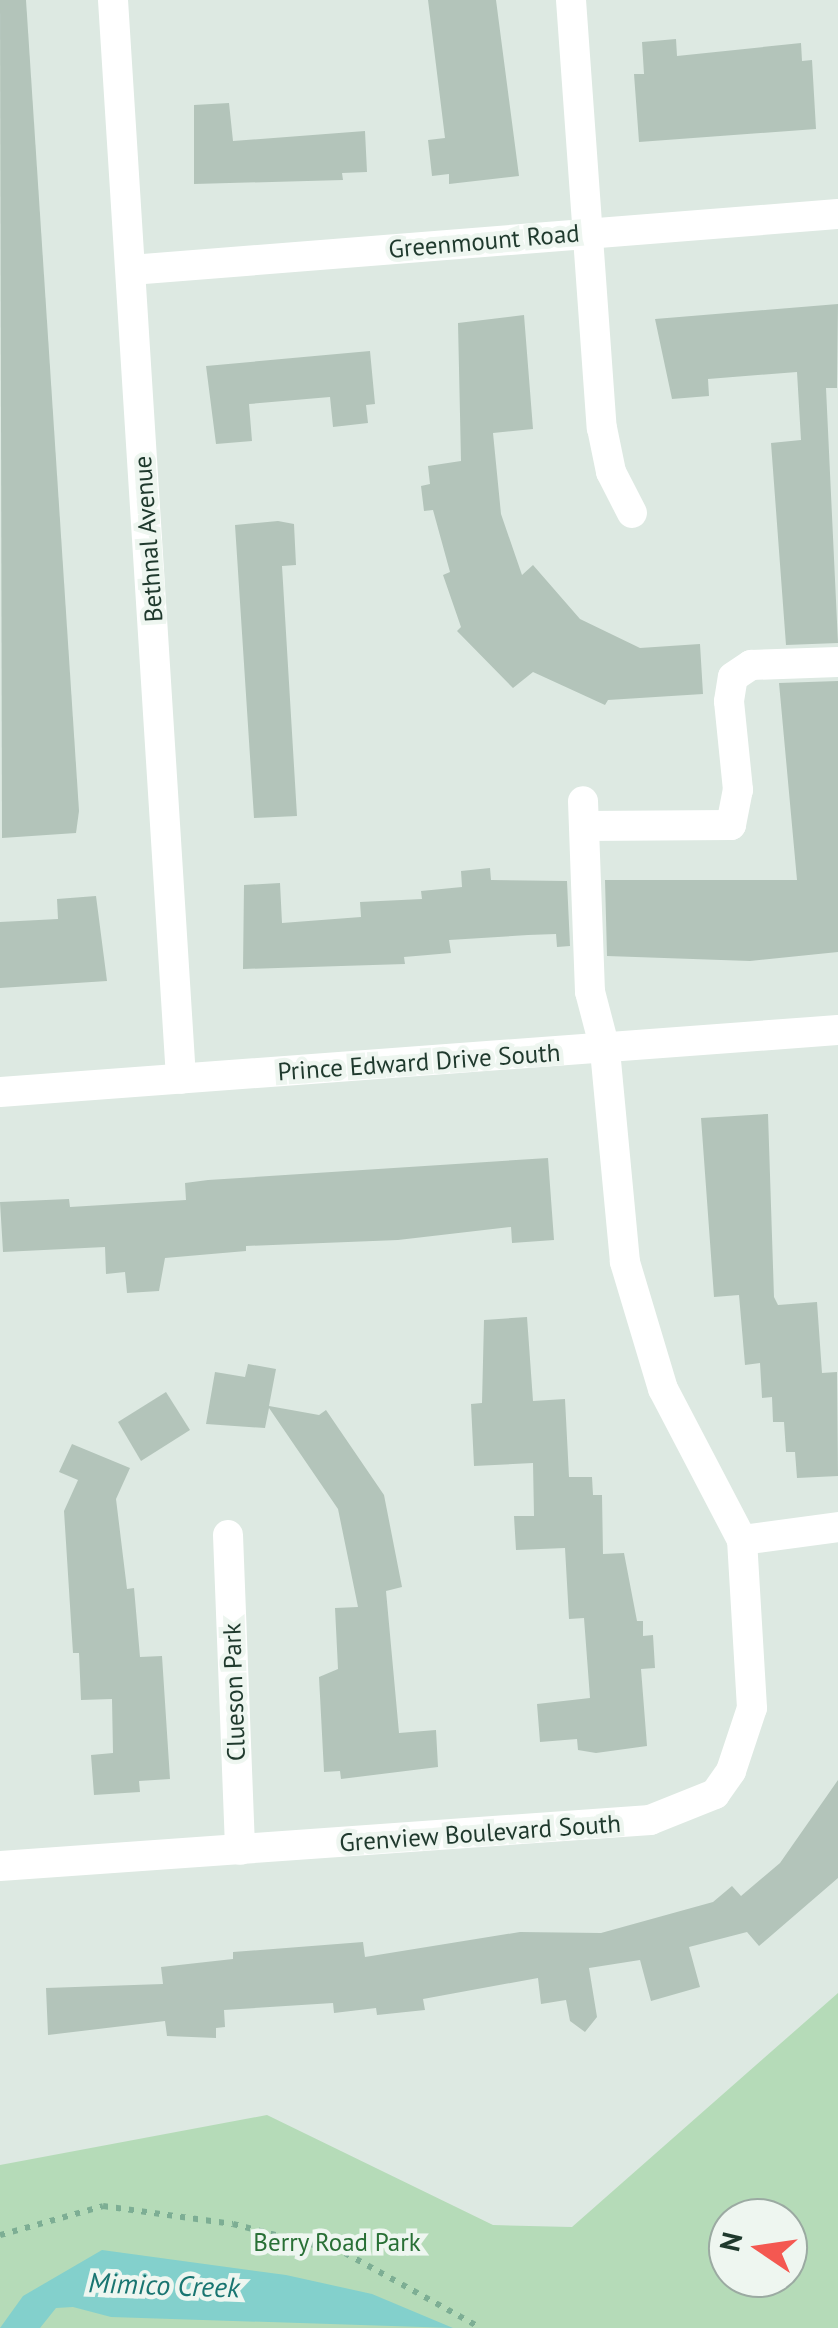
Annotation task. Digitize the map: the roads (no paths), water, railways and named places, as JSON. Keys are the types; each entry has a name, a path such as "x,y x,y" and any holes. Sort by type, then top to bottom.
{"street":[{"name":"Bethnal Avenue","path":"113,0 181,1079"},
{"path":"571,0 602,428 611,472 632,513"},
{"name":"Greenmount Road","path":"131,270 838,214"},
{"name":"Grenview Boulevard South","path":"0,1866 579,1828 650,1820 715,1794 744,1743 752,1708 742,1540 663,1389 625,1262 605,1049 590,992 583,813 731,825 738,790 728,701 734,677 751,666 838,662"},
{"name":"Prince Edward Drive South","path":"0,1092 838,1030"},
{"path":"742,1540 838,1526"},
{"name":"Clueson Park","path":"228,1535 240,1850"}],"water":[{"name":"Mimico Creek","path":"102,2250 286,2275 372,2294 453,2328 111,2317 73,2307 56,2308 40,2328 0,2328 23,2296"}],"park label":[{"name":"Berry Road Park","path":"337,2242"}]}
